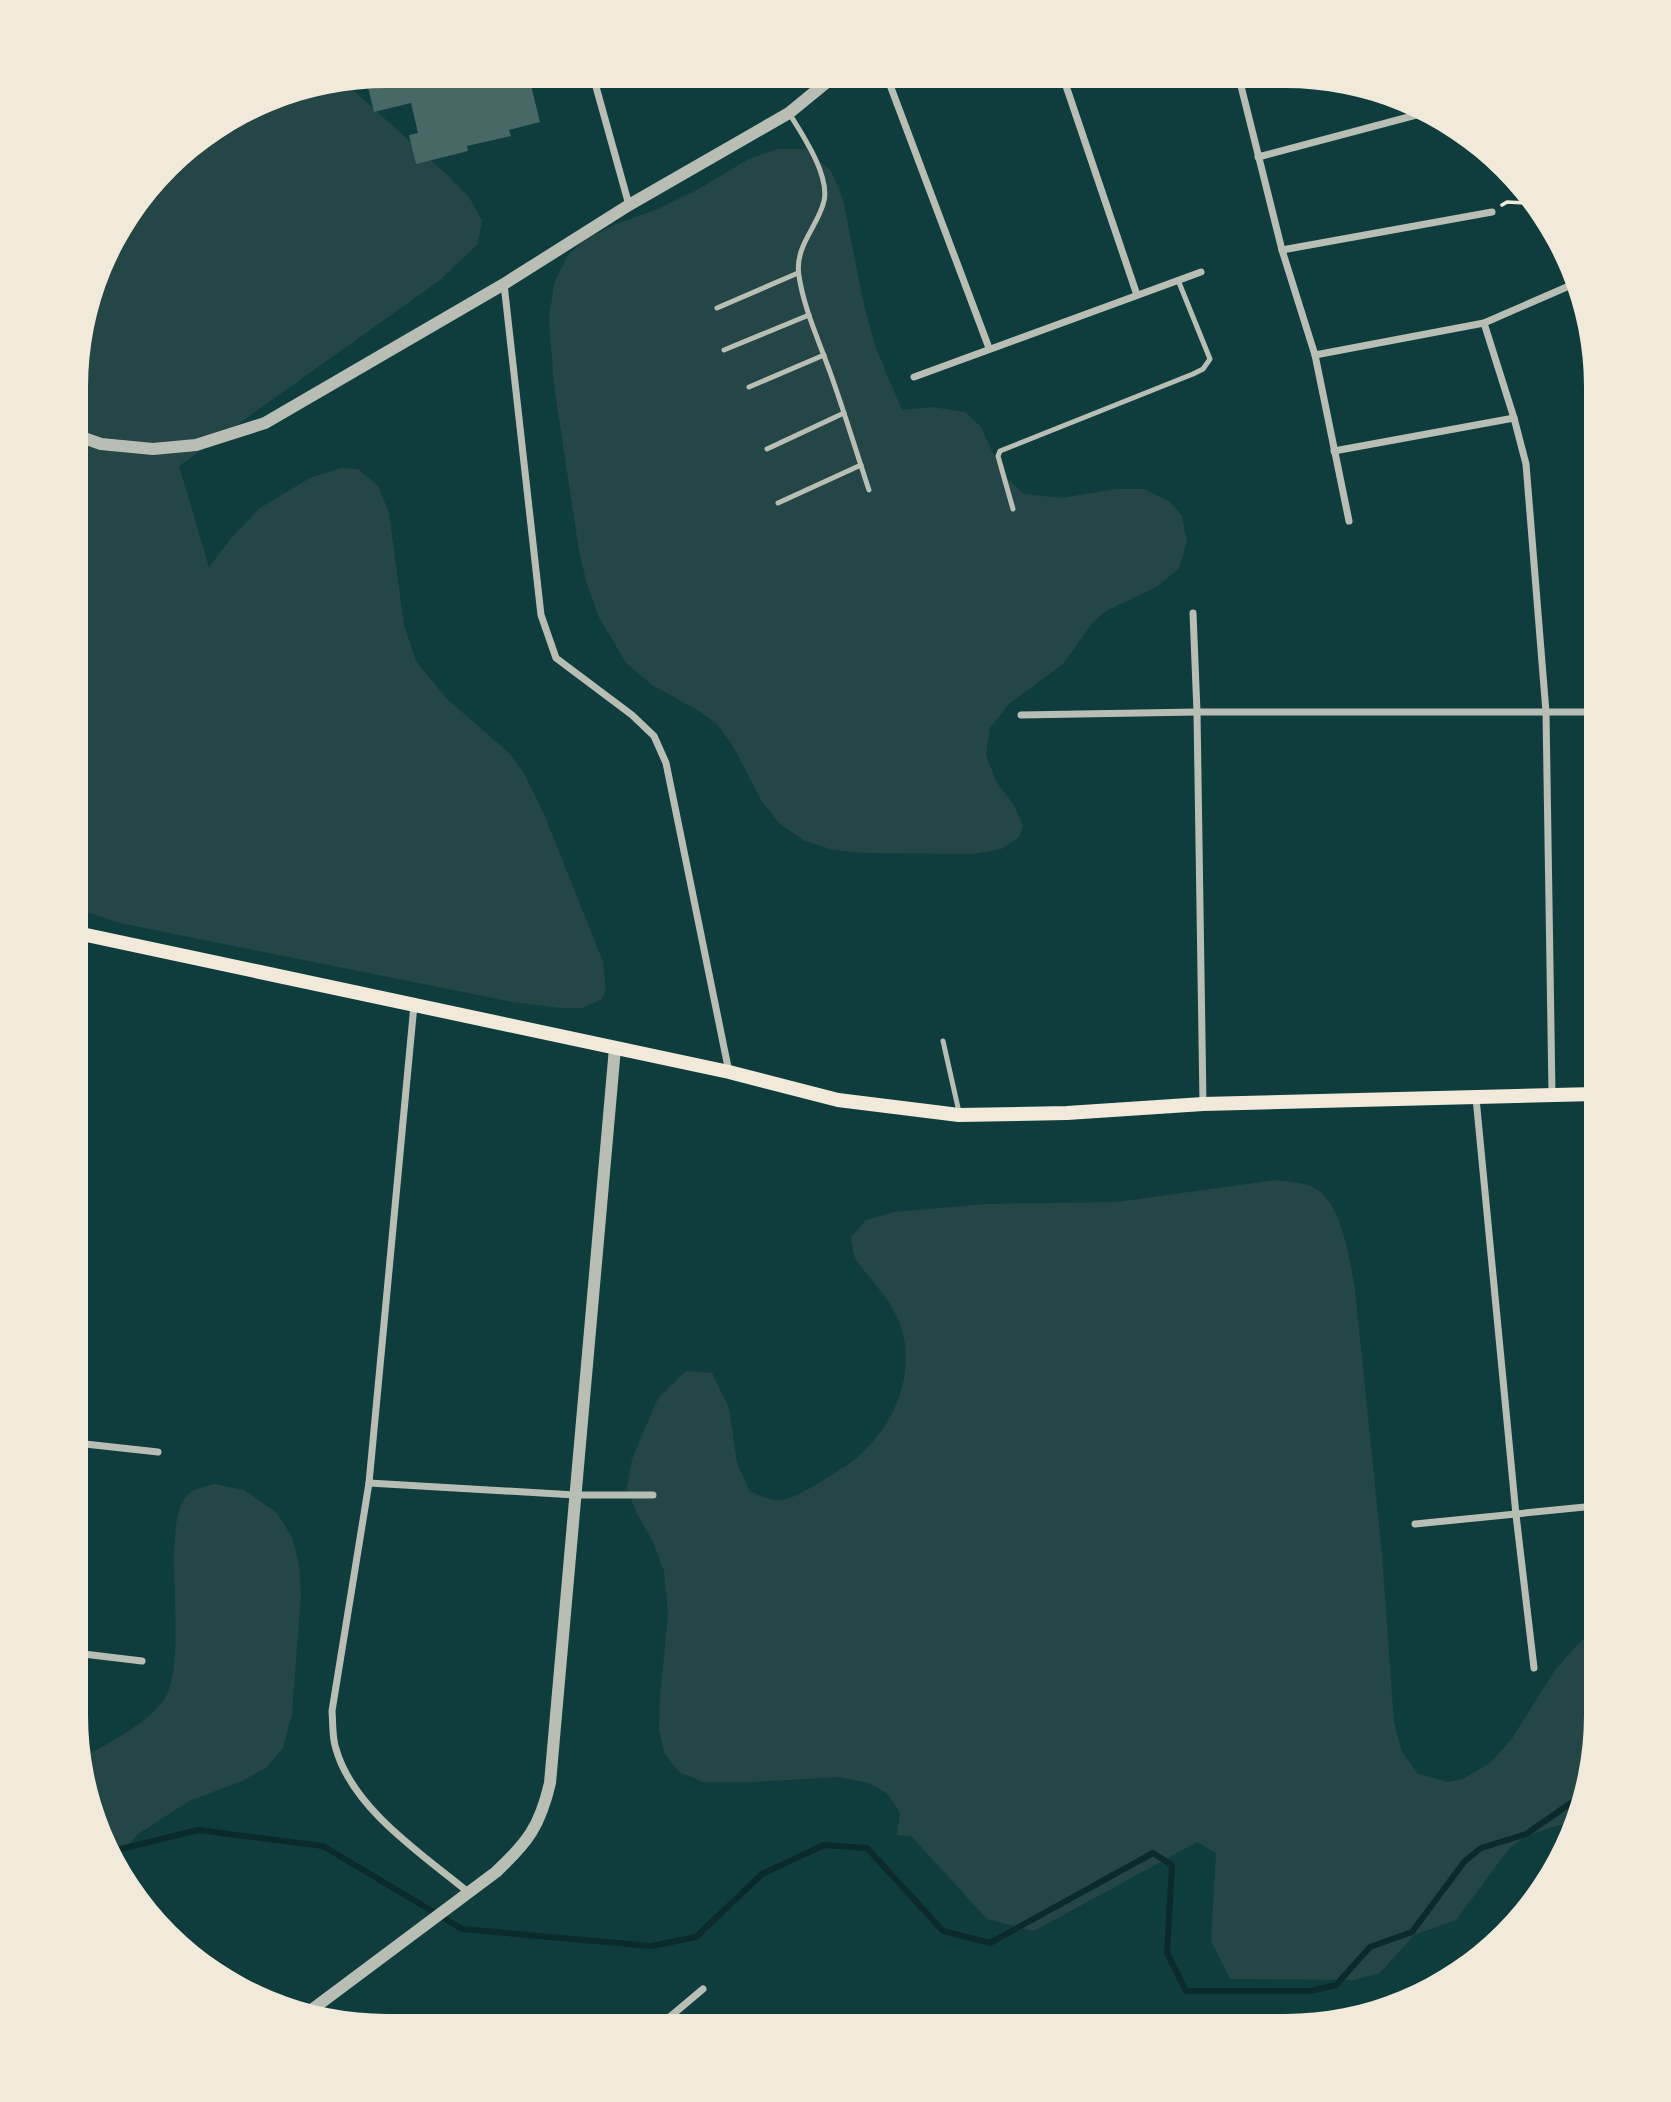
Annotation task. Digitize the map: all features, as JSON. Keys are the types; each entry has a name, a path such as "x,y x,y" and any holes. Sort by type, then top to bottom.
{"main road":[{"path":"88,935 729,1072 838,1100 959,1115 1067,1113 1203,1104 1584,1094"}],"street":[{"path":"596,88 629,205"},
{"path":"88,439 101,444 153,449 196,445 265,423 504,284 629,205 789,113 819,88"},
{"path":"891,88 989,348"},
{"path":"1067,88 1137,295"},
{"path":"1241,88 1282,250 1315,355 1349,522"},
{"path":"1258,157 1412,116"},
{"path":"1282,250 1492,212"},
{"path":"914,377 1201,272"},
{"path":"504,284 541,615 556,658 632,715 654,736 666,764 729,1072"},
{"path":"1315,355 1485,323 1567,287"},
{"path":"1485,323 1526,464 1546,712 1552,1095"},
{"path":"1334,450 1514,418"},
{"path":"1193,612 1203,1104"},
{"path":"1021,715 1584,712"},
{"path":"414,1005 369,1483 332,1711 335,1748 349,1782 381,1820 468,1892"},
{"path":"317,2006 515,1854 533,1833 544,1807 550,1783 615,1048"},
{"path":"1476,1098 1516,1515 1534,1668"},
{"path":"88,1444 158,1452"},
{"path":"369,1483 575,1495 653,1495"},
{"path":"1415,1524 1584,1507"},
{"path":"88,1655 142,1661"},
{"path":"674,2014 704,1989"}],"lane":[{"path":"789,113 808,142 823,177 825,200 800,250 798,273 809,315 869,490"},
{"path":"717,308 798,273"},
{"path":"1013,509 998,456 1000,451 1193,374 1209,364 1210,359 1178,280"},
{"path":"724,350 809,315"},
{"path":"749,387 824,355"},
{"path":"767,449 844,413"},
{"path":"778,503 861,466"},
{"path":"943,1041 959,1115"}],"path":[{"path":"1492,212 1507,202 1520,203"}],"shaded area":[{"path":"352,90 469,197 482,220 478,244 440,280 179,466 209,567 232,537 260,508 310,478 341,468 358,469 378,486 389,513 404,625 416,661 446,698 509,753 524,773 546,819 603,962 606,989 602,999 583,1008 512,1002 120,923 89,913 88,367 93,328 103,291 118,254 138,220 175,175 205,149 254,118 272,110 328,93"},
{"path":"777,149 806,149 831,171 843,199 875,346 902,410 932,407 965,412 981,427 1003,475 1024,494 1062,498 1116,489 1144,489 1169,501 1182,516 1187,542 1179,568 1158,586 1106,611 1094,621 1063,664 1009,704 990,728 986,755 996,781 1015,807 1023,826 1019,837 1001,849 975,854 865,853 833,850 803,840 780,824 762,802 733,746 717,724 652,685 626,663 599,617 586,581 554,385 549,319 554,284 568,255 586,239 660,208 697,190 747,160"},
{"path":"1275,1180 1313,1187 1323,1194 1338,1218 1355,1290 1382,1554 1394,1723 1402,1752 1418,1774 1448,1782 1463,1779 1490,1763 1511,1740 1555,1670 1584,1639 1581,1754 1563,1824 1525,1836 1508,1850 1456,1920 1414,1935 1380,1973 1354,1980 1230,1979 1211,1941 1216,1853 1197,1842 1034,1931 987,1919 911,1836 897,1835 900,1813 888,1794 869,1783 839,1777 703,1782 679,1772 664,1753 659,1729 668,1614 664,1571 627,1488 632,1459 658,1398 686,1371 712,1373 729,1408 737,1463 749,1491 772,1499 789,1498 807,1490 856,1458 873,1442 897,1404 906,1359 904,1337 890,1304 855,1258 851,1237 866,1220 895,1212 986,1204 1117,1202"},
{"path":"215,1484 244,1490 276,1512 292,1537 299,1564 301,1593 292,1714 283,1748 267,1767 242,1781 189,1801 138,1834 121,1853 103,1811 90,1754 139,1724 166,1696 173,1676 175,1649 176,1528 180,1507 192,1491"}],"building":[{"path":"368,88 532,88 540,122 509,130 511,136 467,146 468,151 416,164 409,135 418,133 411,103 374,112"}],"waterway":[{"path":"119,1850 198,1830 323,1846 462,1929 651,1946 696,1937 762,1874 824,1845 867,1848 943,1931 990,1943 1153,1853 1172,1865 1167,1953 1186,1991 1310,1991 1336,1985 1370,1947 1412,1932 1464,1862 1481,1848 1526,1834 1570,1804"}]}
